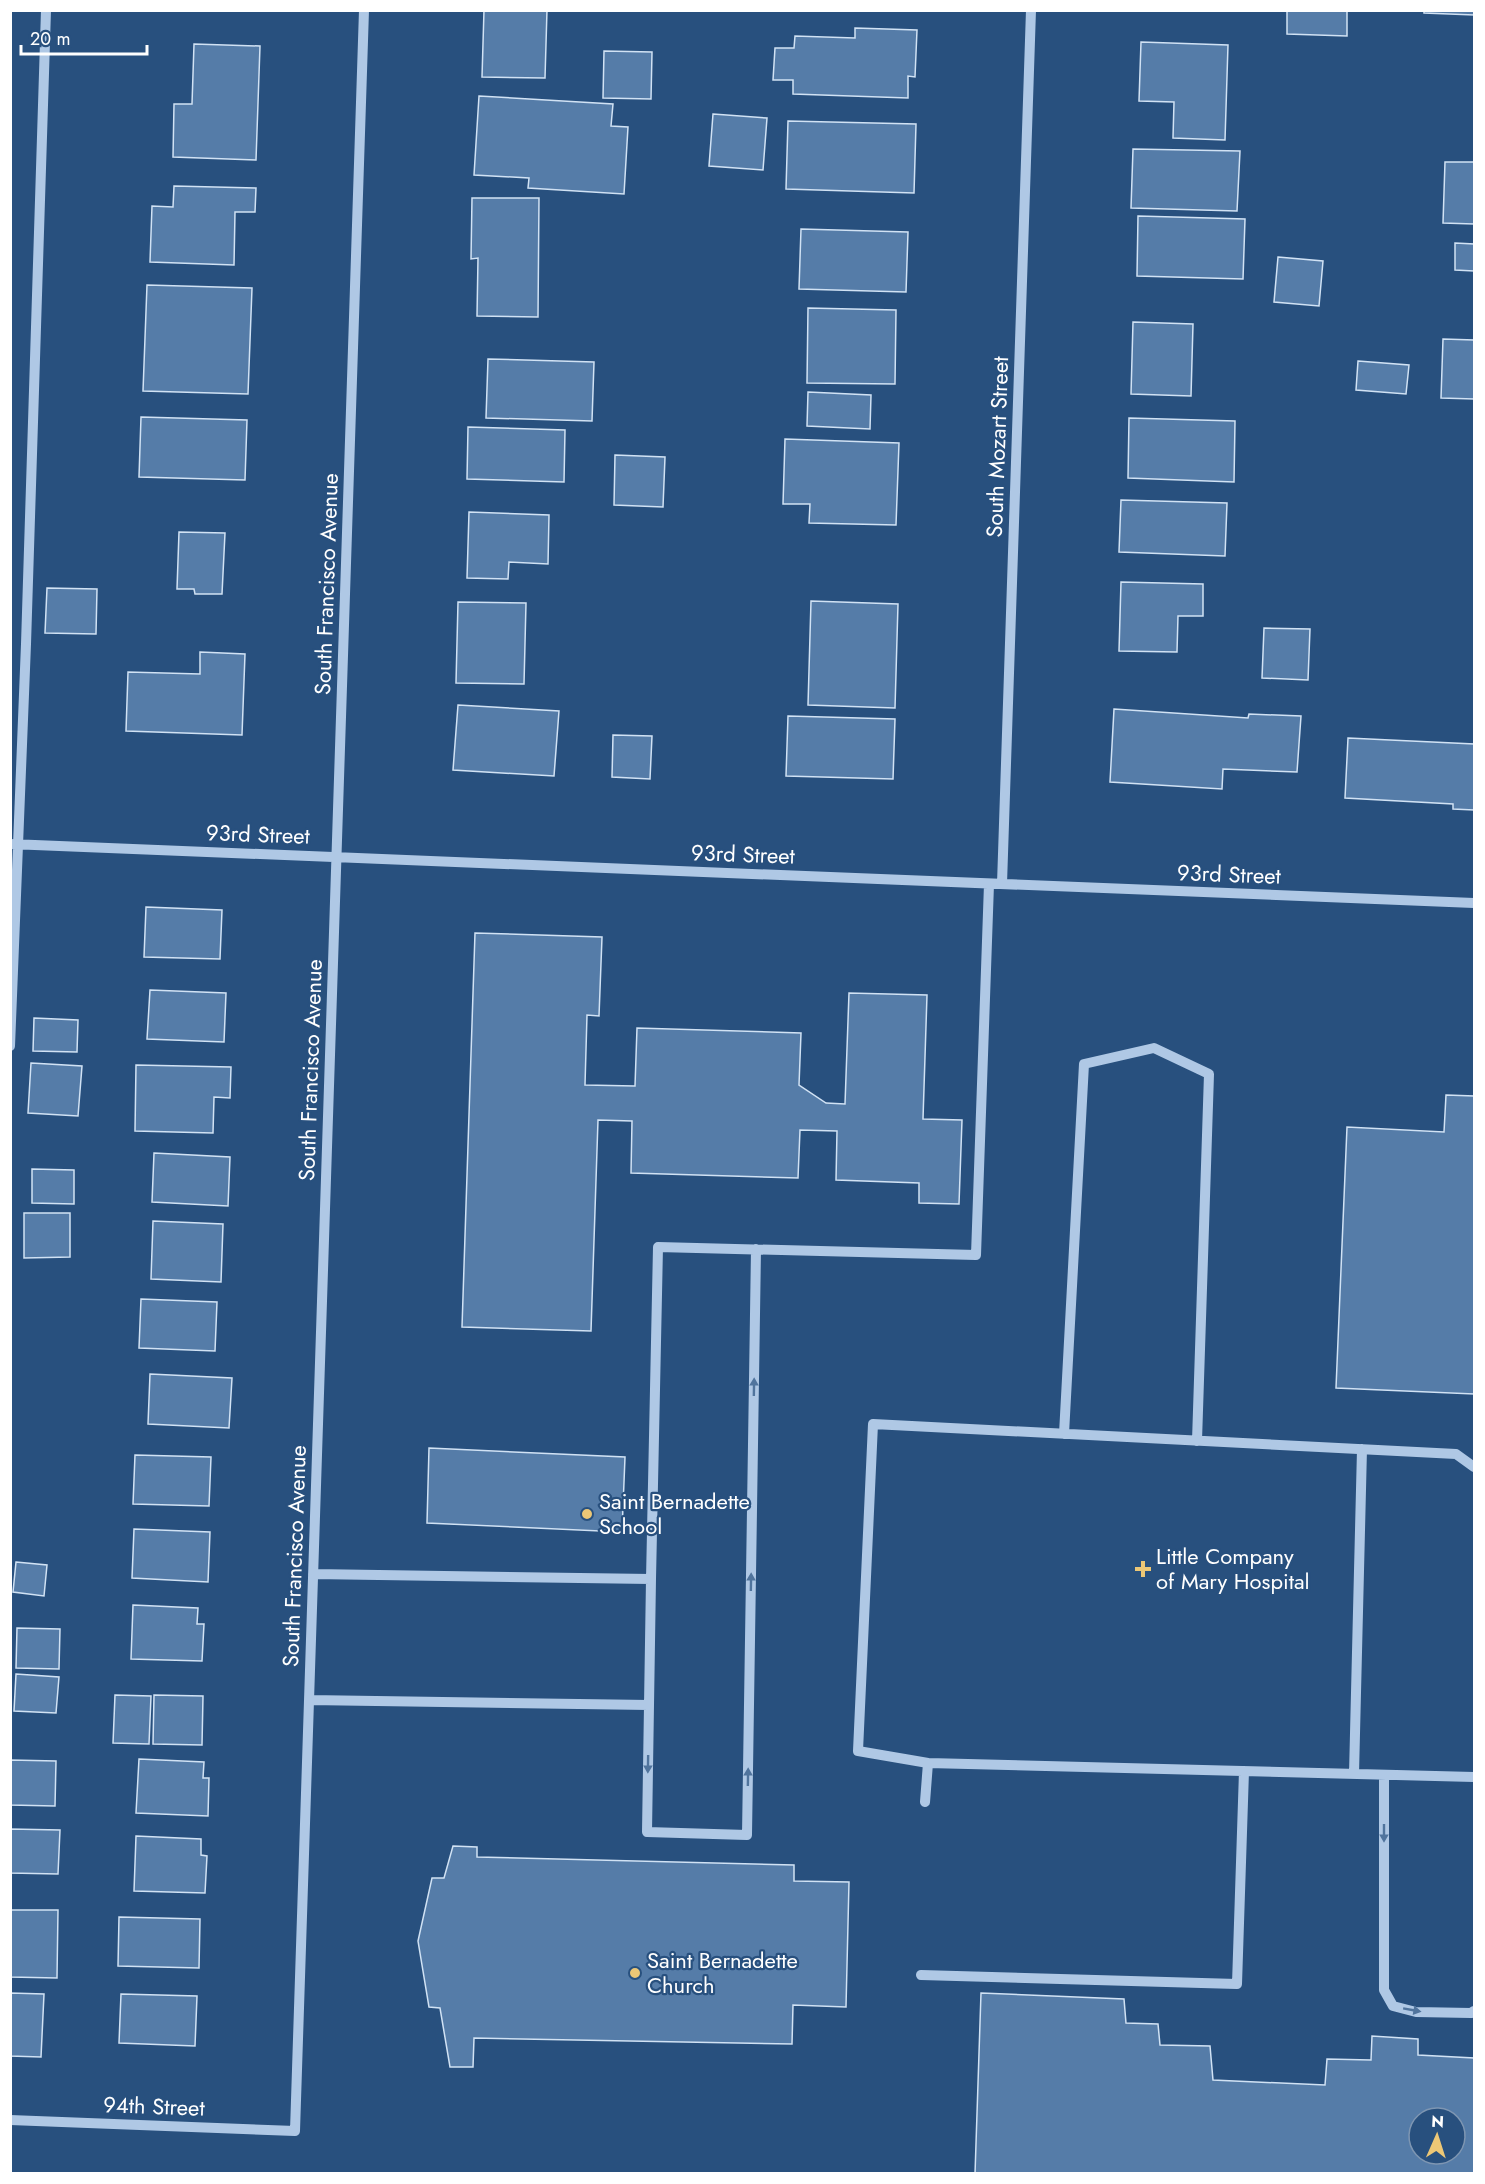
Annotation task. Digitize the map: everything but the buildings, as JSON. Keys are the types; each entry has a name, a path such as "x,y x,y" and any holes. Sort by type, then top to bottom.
{"street":[{"path":"10,1046 14,844 26,632 46,10"},
{"name":"South Francisco Avenue","path":"295,2131 364,10"},
{"name":"South Mozart Street","path":"1002,884 1031,10"},
{"name":"93rd Street","path":"14,844 1474,903"},
{"path":"756,1249 747,1835 647,1832 658,1246 756,1249 976,1256 989,884"},
{"path":"1064,1434 1084,1064 1154,1048 1209,1074 1197,1441"},
{"path":"1474,1467 1456,1454 873,1424 858,1751 928,1763 1474,1777"},
{"path":"1354,1774 1362,1449"},
{"path":"313,1574 651,1580"},
{"path":"309,1700 649,1705"},
{"path":"926,1802 928,1763"},
{"path":"921,1975 1237,1984 1244,1772"},
{"path":"1384,1775 1384,1990 1393,2006 1416,2012 1471,2013 1474,2011"},
{"name":"94th Street","path":"10,2120 295,2131"}],"place":[{"name":"Saint Bernadette School","path":"587,1514"},
{"name":"Little Company of Mary Hospital","path":"1143,1569"},
{"name":"Saint Bernadette Church","path":"635,1973"}]}
